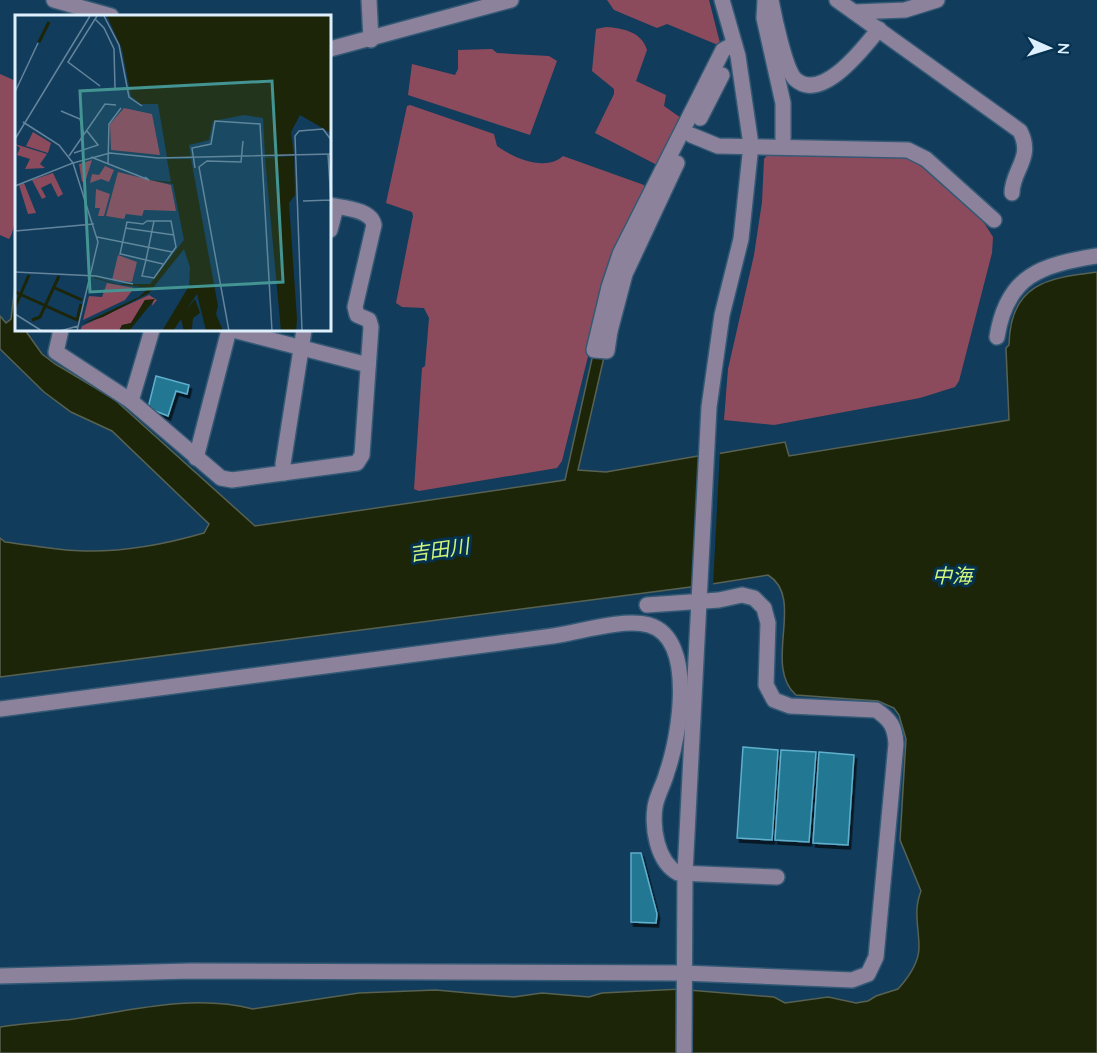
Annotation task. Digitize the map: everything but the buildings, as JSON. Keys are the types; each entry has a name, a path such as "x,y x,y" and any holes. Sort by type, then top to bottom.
{"street":[{"path":"54,0 108,15"},
{"path":"369,0 371,40"},
{"path":"332,49 371,40 511,0"},
{"path":"684,1053 685,873 709,407 722,315 741,239 751,145 748,111 722,0"},
{"path":"765,0 764,18 783,103 783,146"},
{"path":"771,0 788,65 795,78 805,83 820,83 840,72 879,30"},
{"path":"837,0 1020,131 1025,145 1024,156 1013,181 1012,193"},
{"path":"854,12 905,10 937,0"},
{"path":"660,186 723,50 734,44"},
{"path":"602,351 594,350 605,329 616,265 691,135 722,75"},
{"path":"691,135 712,145 899,149 914,152 926,159 994,220"},
{"path":"61,332 56,352 131,401 221,478 228,480 354,464 362,459 370,323 357,315 355,307 374,225 373,220 365,214 333,206"},
{"path":"997,337 1006,304 1023,280 1050,265 1097,256"},
{"path":"131,401 151,332"},
{"path":"196,458 230,332"},
{"path":"239,332 368,365"},
{"path":"284,473 283,464 299,347 303,332"},
{"path":"0,976 191,971 683,974 852,980 868,974 876,957 896,744 895,727 886,717 876,711 790,706 774,700 766,685 768,624 764,608 754,598 701,596 647,605"},
{"path":"0,709 542,638 624,624 648,625 663,633 678,660 680,684 674,742 655,816 657,837 663,856 673,870 685,873 777,877"}],"shaded area":[{"path":"607,0 709,0 720,43 718,45 667,24 657,28 614,10"},
{"path":"606,27 631,32 641,39 647,50 636,81 666,95 664,106 681,118 657,165 595,133 614,94 614,89 592,71 596,29"},
{"path":"492,49 497,53 549,56 557,61 530,135 408,95 412,64 455,75 458,69 458,50"},
{"path":"0,74 15,81 15,219 9,239 0,235"},
{"path":"410,105 494,134 497,146 520,159 548,163 563,156 644,185 644,191 609,272 562,461 557,468 419,491 414,489 422,368 425,366 429,318 424,308 402,307 396,303 413,216 412,212 386,203 407,106"},
{"path":"768,154 914,157 981,218 993,237 992,253 959,381 955,387 920,398 774,425 724,420 728,369 754,255 762,202 764,159"}],"water":[{"name":"中海","path":"1097,272 1097,1053 688,1053 688,990 774,997 785,1003 828,997 856,1003 868,1001 898,989 909,975 919,953 917,912 921,891 900,840 906,739 899,715 894,708 878,701 796,695 787,682 783,667 784,599 779,586 768,575 705,585 711,455 785,442 789,456 1009,420 1006,348 1009,345 1011,325 1016,309 1024,297 1047,282 1062,277"},
{"name":"吉田川","path":"15,285 15,332 26,332 42,354 55,364 114,399 255,526 565,480 593,354 604,357 578,470 606,472 704,455 698,586 0,677 0,538 5,542 64,550 130,549 204,533 209,524 112,431 71,412 44,392 0,349 0,316 6,323 11,319"},
{"path":"681,989 682,1053 0,1053 0,1027 74,1019 163,1005 208,1003 253,1009 359,993 436,990 514,997 542,993 589,997 602,993"}],"pier":[{"path":"720,450 713,587 704,588 710,452"}]}
